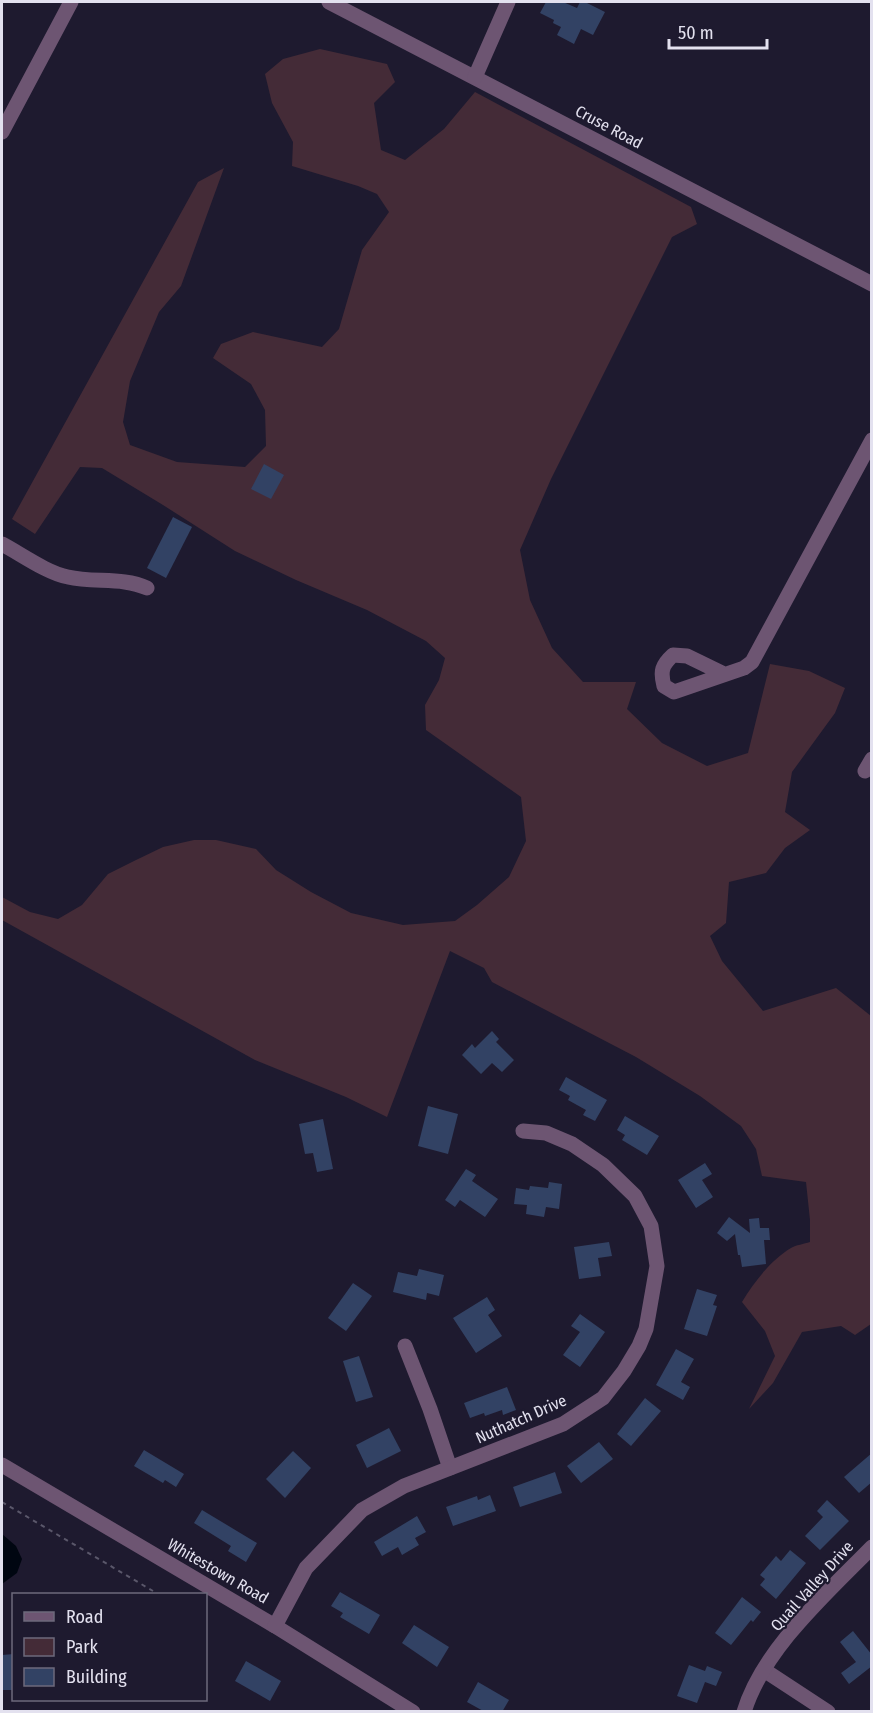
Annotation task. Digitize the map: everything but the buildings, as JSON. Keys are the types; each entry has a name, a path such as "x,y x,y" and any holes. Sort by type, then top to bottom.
{"street":[{"path":"2,132 71,2"},
{"name":"Cruse Road","path":"329,2 872,285"},
{"path":"475,77 508,2"},
{"path":"724,674 744,669 759,652 872,440"},
{"path":"2,544 65,577 87,581 136,583 147,588"},
{"name":"Nuthatch Drive","path":"274,1626 306,1568 362,1510 404,1486 563,1424 603,1398 624,1371 646,1329 657,1266 651,1226 635,1196 603,1165 572,1144 546,1133 523,1131"},
{"path":"405,1346 450,1468"},
{"name":"Whitestown Road","path":"2,1466 274,1626 413,1712"},
{"name":"Quail Valley Drive","path":"744,1712 764,1670 794,1628 872,1547"},
{"path":"764,1670 828,1712"}],"path":[{"path":"2,1502 153,1591"}],"green space":[{"path":"320,49 387,64 395,82 374,103 381,150 405,160 444,129 475,92 691,207 697,224 672,237 551,479 520,550 530,600 552,648 583,682 636,682 627,709 662,743 707,766 748,753 770,664 809,671 845,688 835,713 792,772 785,812 810,830 785,848 766,873 729,882 726,923 710,936 722,961 763,1011 836,988 871,1016 871,1324 855,1335 841,1326 802,1332 773,1383 749,1409 775,1356 765,1331 742,1302 770,1265 793,1247 810,1242 806,1182 762,1176 756,1149 741,1126 700,1096 636,1057 492,982 484,968 450,951 387,1117 346,1097 255,1060 2,920 2,897 30,912 58,919 82,905 108,874 163,847 194,840 216,840 256,849 276,870 351,913 403,925 455,921 509,877 526,841 521,797 426,730 425,705 439,680 445,658 426,641 367,610 235,551 102,468 80,467 35,534 12,519 198,182 224,168 181,286 159,312 130,381 123,422 130,445 177,462 245,467 266,446 265,410 251,384 213,358 221,344 253,332 322,347 339,329 362,250 389,212 377,194 292,166 293,142 272,103 265,74 283,59"}],"shaded area":[{"path":"2,1534 16,1546 22,1559 17,1573 2,1584"}]}
